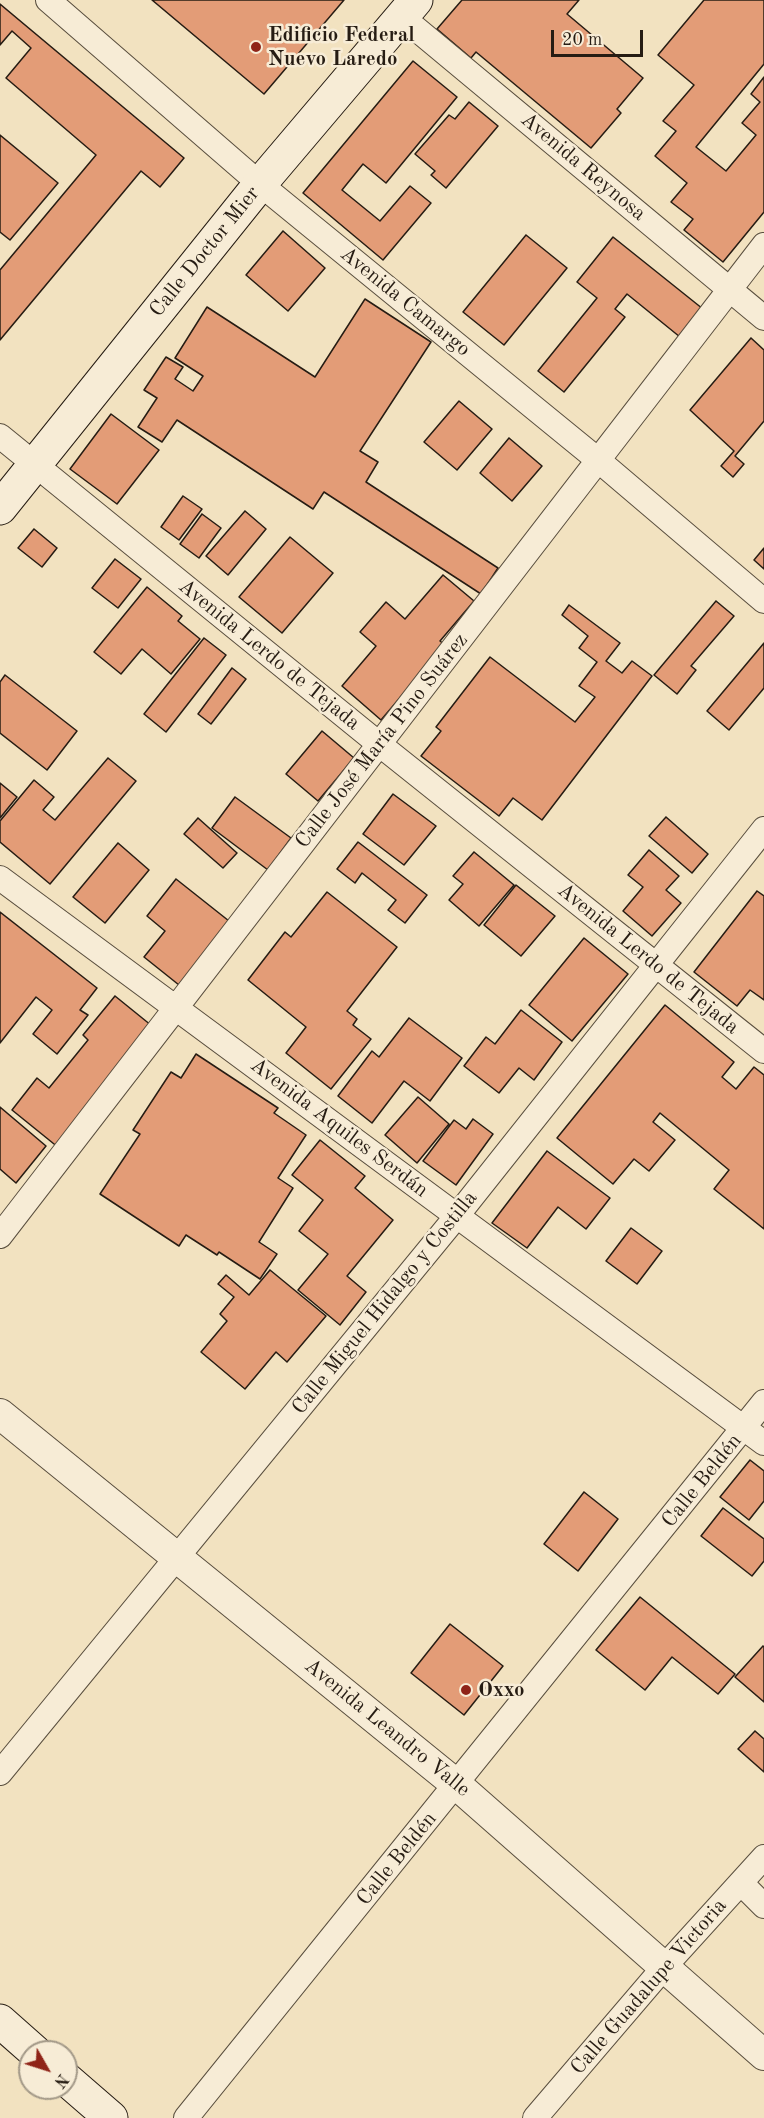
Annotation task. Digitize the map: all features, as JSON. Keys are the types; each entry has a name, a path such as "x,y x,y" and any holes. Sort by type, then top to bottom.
{"main road":[{"name":"Calle Doctor Mier","path":"0,508 260,184 409,9"},
{"path":"0,2021 21,2040"},
{"path":"78,2089 111,2118"}],"street":[{"name":"Avenida Camargo","path":"48,0 260,184 598,460 764,601"},
{"name":"Avenida Reynosa","path":"409,9 764,318"},
{"name":"Calle José María Pino Suárez","path":"0,1236 764,245"},
{"name":"Avenida Lerdo de Tejada","path":"0,436 379,744 764,1051"},
{"name":"Calle Miguel Hidalgo y Costilla","path":"0,1773 456,1217 764,829"},
{"name":"Avenida Aquiles Serdán","path":"0,878 764,1443"},
{"name":"Calle Beldén","path":"186,2118 458,1785 764,1402"},
{"name":"Avenida Leandro Valle","path":"0,1414 458,1785 764,2055"},
{"name":"Calle Guadalupe Victoria","path":"535,2118 665,1966 764,1857"},
{"path":"741,1883 764,1906"}],"building":[{"name":"Edificio Federal Nuevo Laredo","path":"152,0 344,0 264,94"},
{"path":"462,0 579,0 567,14 643,78 617,109 621,113 591,148 476,52 471,58 437,29"},
{"path":"704,0 764,0 764,64 696,147 726,171 756,135 742,123 760,102 751,94 764,77 764,212 723,262 684,230 693,219 671,202 687,183 655,156 676,131 663,121 694,85 658,55"},
{"path":"0,4 184,158 160,187 141,171 0,340 0,270 96,155 6,78 31,48 12,31 0,45"},
{"path":"413,61 457,97 386,183 363,164 342,190 380,221 410,186 431,203 383,260 303,193"},
{"path":"469,102 498,126 446,188 431,175 435,171 415,154 449,115 455,119"},
{"path":"0,135 58,183 10,240 0,232"},
{"path":"283,231 325,268 288,311 246,275"},
{"path":"526,235 567,268 504,345 463,312"},
{"path":"613,237 703,309 680,337 627,294 615,309 625,317 564,392 538,371 597,298 577,282"},
{"path":"365,299 431,342 360,451 378,462 366,482 498,568 481,594 324,492 313,509 177,420 162,442 138,427 157,398 144,390 166,357 183,367 175,379 193,391 203,376 175,358 207,307 315,377"},
{"path":"751,338 764,350 764,421 735,456 744,464 733,477 721,466 734,451 690,410"},
{"path":"459,401 492,429 457,470 424,442"},
{"path":"111,414 159,450 117,504 70,469"},
{"path":"509,438 542,466 512,501 480,473"},
{"path":"183,496 202,509 179,540 161,527"},
{"path":"245,511 266,529 228,575 206,556"},
{"path":"202,514 221,528 199,558 180,544"},
{"path":"34,529 57,548 42,567 18,548"},
{"path":"290,537 333,573 282,633 239,597"},
{"path":"764,548 764,569 754,560"},
{"path":"115,559 141,579 118,608 92,588"},
{"path":"443,575 474,601 440,641 445,645 381,720 342,686 376,646 360,632 386,602 405,619"},
{"path":"147,587 182,616 178,621 200,639 171,674 142,649 121,674 94,652"},
{"path":"716,601 734,616 691,666 696,670 677,694 654,675"},
{"path":"569,605 620,643 606,661 622,673 632,661 652,676 542,820 513,798 499,816 421,756 441,731 436,727 490,657 575,722 595,697 579,686 597,662 579,648 588,636 562,615"},
{"path":"204,638 226,655 166,732 144,714"},
{"path":"764,643 764,688 729,730 707,711"},
{"path":"232,668 246,679 211,724 198,714"},
{"path":"5,675 77,731 47,770 0,733 0,682"},
{"path":"322,731 354,758 318,801 286,774"},
{"path":"108,758 136,781 50,884 0,842 0,821 34,780 54,797 43,810 55,820"},
{"path":"0,783 17,797 0,818"},
{"path":"393,794 436,826 404,865 363,834"},
{"path":"235,797 291,838 268,870 212,828"},
{"path":"666,817 708,854 692,873 649,836"},
{"path":"198,818 237,853 223,868 184,834"},
{"path":"358,842 427,895 405,923 388,910 396,900 362,873 355,883 337,869"},
{"path":"118,843 149,870 105,923 73,897"},
{"path":"649,850 679,876 666,890 681,903 652,936 623,911 643,887 628,875"},
{"path":"474,852 514,885 479,926 449,900 463,884 453,876"},
{"path":"176,879 229,921 179,985 144,957 165,931 147,916"},
{"path":"516,885 555,916 521,956 484,925"},
{"path":"757,891 764,896 764,1000 750,990 737,1006 694,972"},
{"path":"327,892 397,947 347,1011 357,1019 353,1025 371,1039 331,1089 286,1053 306,1027 248,980 285,932 291,937"},
{"path":"0,912 97,988 80,1010 88,1015 57,1054 33,1034 52,1010 36,997 0,1043"},
{"path":"584,938 628,974 572,1041 529,1005"},
{"path":"115,996 157,1030 59,1148 12,1110 37,1078 49,1088 88,1040 83,1035"},
{"path":"665,1005 734,1062 722,1077 736,1089 754,1067 764,1075 764,1229 714,1189 729,1170 660,1113 653,1122 675,1140 649,1171 634,1159 613,1184 557,1138"},
{"path":"521,1010 562,1042 534,1080 519,1068 499,1093 464,1066 486,1037 495,1044"},
{"path":"409,1018 462,1058 430,1101 404,1081 372,1123 338,1096 372,1051 379,1057"},
{"path":"196,1054 278,1108 274,1113 306,1135 278,1178 293,1188 259,1242 277,1254 260,1279 219,1252 217,1255 186,1235 179,1246 100,1194 140,1134 133,1130 171,1072 181,1078"},
{"path":"418,1097 449,1124 417,1163 385,1135"},
{"path":"0,1107 46,1146 16,1183 0,1169"},
{"path":"473,1119 493,1134 456,1185 423,1161 454,1120 466,1129"},
{"path":"320,1140 365,1176 355,1188 393,1220 347,1276 366,1292 340,1325 298,1290 328,1254 299,1231 323,1200 292,1175"},
{"path":"547,1151 610,1198 586,1229 558,1207 527,1248 492,1223"},
{"path":"631,1228 662,1251 637,1284 606,1261"},
{"path":"270,1270 326,1316 287,1362 276,1352 245,1389 201,1352 227,1321 220,1314 234,1297 218,1284 226,1275 249,1295"},
{"path":"750,1460 764,1471 764,1501 749,1520 720,1497"},
{"path":"584,1492 618,1519 578,1571 544,1544"},
{"path":"723,1508 764,1539 764,1561 752,1576 701,1536"},
{"path":"640,1597 735,1674 718,1694 672,1657 645,1690 596,1650"},
{"path":"450,1624 503,1666 464,1715 411,1673"},
{"path":"764,1647 764,1702 735,1677"},
{"path":"755,1731 764,1739 764,1772 738,1749"}],"place":[{"name":"Edificio Federal Nuevo Laredo","path":"256,47"},
{"name":"Oxxo","path":"466,1690"}]}
